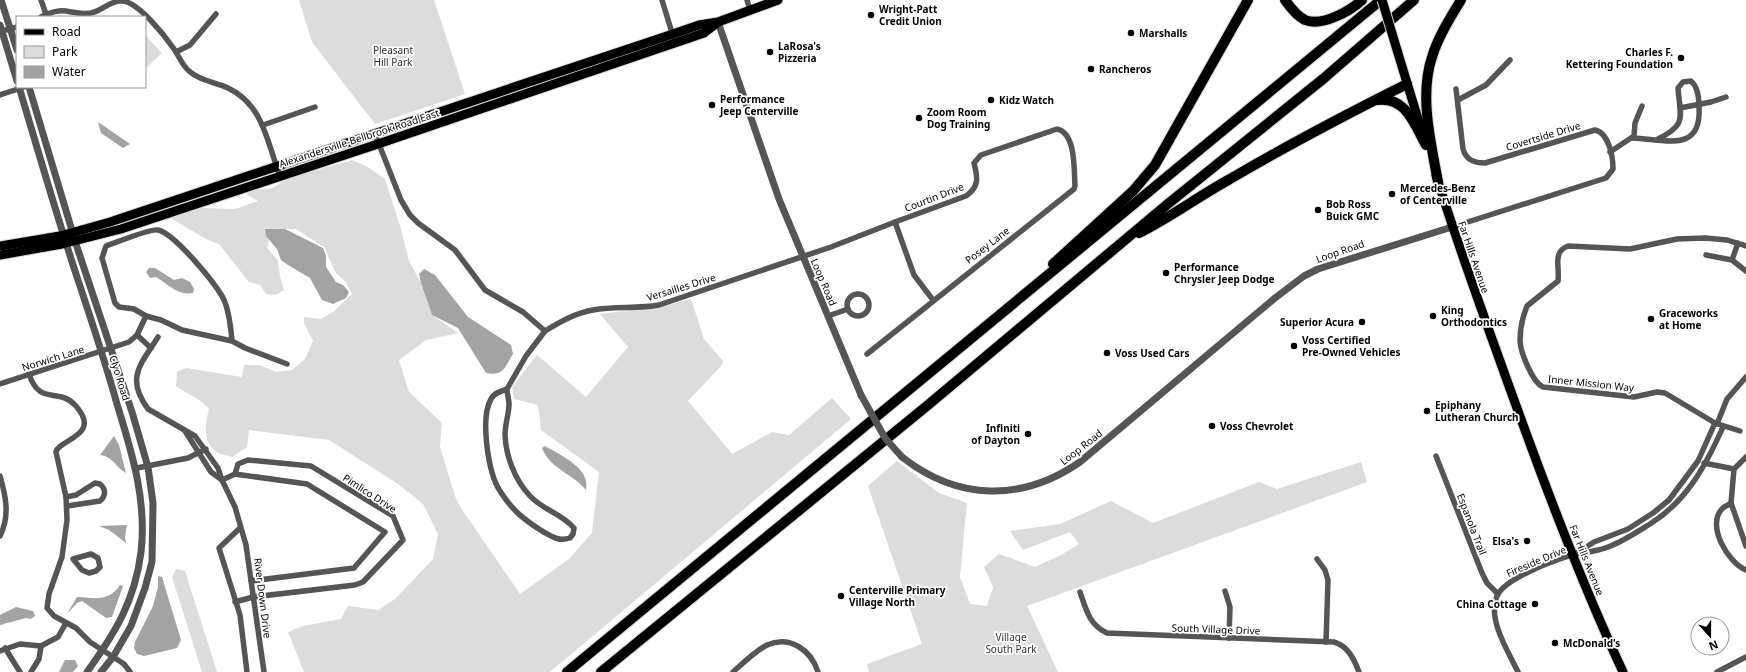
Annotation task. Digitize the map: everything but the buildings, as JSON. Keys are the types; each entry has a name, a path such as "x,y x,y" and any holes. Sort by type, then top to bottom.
{"highway":[{"path":"959,349 1133,191 1144,178 1163,153 1248,0"},
{"path":"1285,0 1292,10 1306,20 1324,21 1342,14 1362,0"},
{"path":"567,672 1381,0"},
{"path":"601,672 928,405 1121,243 1317,84 1414,0"},
{"path":"1438,182 1427,114 1427,86 1432,58 1449,18 1461,0"},
{"path":"1121,243 1160,223 1229,179 1407,84"},
{"path":"1373,101 1390,100 1401,104 1426,145"}],"main road":[{"name":"Alexandersville-Bellbrook Road East","path":"0,255 69,238 276,166 467,103 559,77 674,38 699,25 718,22 778,0"},
{"name":"Far Hills Avenue","path":"1381,0 1452,227 1518,412 1594,609 1623,672"},
{"name":"Alexandersville-Bellbrook Road East","path":"0,246 69,238 121,229 470,113 559,77"},
{"path":"467,103 470,113"},
{"path":"185,197 188,207"}],"street":[{"path":"1,0 14,28 16,43"},
{"path":"41,0 43,16 61,10 93,13 111,3 126,1 139,9 146,16"},
{"path":"662,0 674,38"},
{"path":"747,0 750,10"},
{"path":"176,52 190,45 216,14"},
{"path":"146,17 166,38 183,64 192,74 228,88 244,98 255,111 263,125 280,176"},
{"name":"Loop Road","path":"718,22 777,193 802,256 862,396 885,438 902,457 934,478 970,489 1008,491 1045,482 1080,462 1275,298 1304,276 1330,264 1452,227"},
{"path":"14,28 1,28 16,78"},
{"path":"1458,100 1486,85 1510,60"},
{"path":"1632,138 1677,141 1691,135 1700,122 1699,103 1694,84 1691,81 1683,82 1678,88 1681,117 1677,127 1658,139"},
{"path":"0,95 21,88"},
{"name":"Clyo Road","path":"21,88 69,238 132,412 148,467 153,503 152,562 146,588 131,626 113,657 101,672"},
{"name":"Clyo Road","path":"29,88 69,238 137,468 143,519 141,553 133,590 123,617 87,672"},
{"name":"Covertside Drive","path":"1452,227 1606,178 1613,169 1610,152 1604,136 1599,131 1595,130 1485,163 1474,162 1467,157 1463,149 1456,89"},
{"path":"1680,108 1699,103 1711,102 1726,97"},
{"path":"1610,152 1632,138 1635,133 1635,123 1642,106"},
{"path":"263,125 315,107"},
{"name":"Courtin Drive","path":"802,256 831,247 966,196 972,192 978,179 974,163 981,155 1057,129 1066,132"},
{"name":"Posey Lane","path":"867,354 1074,189 1071,141 1066,132"},
{"path":"375,134 401,200 410,215 422,226 455,250 485,290 523,312 545,331 526,356 506,389 495,394 491,399 486,429 487,450 496,483 510,506 522,518 556,539 570,538 573,534 574,528 567,521 544,508 531,496 520,484 514,471 508,453 505,434 509,402 506,389"},
{"path":"895,222 914,275 933,300"},
{"path":"232,341 223,297 190,255 165,232 157,229 106,246 102,258 116,303 119,307 134,309 146,316 161,320 182,330 232,341 245,348 287,364"},
{"name":"Inner Mission Way","path":"1738,243 1716,238 1689,238 1632,248 1568,246 1561,248 1558,254 1558,281 1527,306 1522,324 1521,345 1534,380 1543,387 1634,397 1657,392 1665,393 1716,424 1740,431"},
{"path":"1732,260 1738,243 1746,246"},
{"path":"1706,255 1732,260 1746,270"},
{"name":"Versailles Drive","path":"545,331 562,321 581,313 594,310 633,309 659,304 766,270 802,256"},
{"path":"828,316 848,309"},
{"path":"146,316 137,335 151,348"},
{"name":"Norwich Lane","path":"0,384 102,352 129,342 137,335"},
{"name":"River Down Drive","path":"158,337 137,370 136,377 143,403 148,409 195,436 206,449 218,468 235,507 249,557 253,597 264,672"},
{"path":"29,374 32,384 38,391 66,398 75,405 81,414 83,424 81,432 73,439 60,445 56,452 66,497 66,537 62,557 46,604 54,616 76,628 90,642 124,664 130,672"},
{"path":"1573,555 1594,542 1628,529 1653,513 1668,500 1698,461 1727,399 1746,377"},
{"path":"1573,555 1593,552 1609,547 1651,524 1686,494 1707,463 1723,427"},
{"name":"River Down Drive","path":"185,431 211,472 222,480"},
{"path":"137,468 188,458 206,449"},
{"name":"Espanola Trail","path":"1436,456 1482,573 1487,583 1498,594"},
{"path":"1746,457 1734,469 1731,503 1746,546"},
{"name":"Pimlico Drive","path":"222,480 236,474 238,464 248,460 311,466 393,516 403,540 363,582 355,585 253,597 236,602"},
{"path":"1698,461 1734,469"},
{"path":"236,474 307,484 385,532 354,568 251,581"},
{"path":"0,476 7,503 5,523 0,535"},
{"path":"66,497 82,491 95,483 100,484 105,490 104,497 100,501 67,506"},
{"path":"1731,503 1722,509 1719,516 1718,533 1722,547 1741,568 1746,570"},
{"path":"240,528 219,548 240,615 247,672"},
{"path":"62,557 73,559 86,554 95,556 100,561 100,567 96,571 89,573 82,570 73,559"},
{"name":"Fireside Drive","path":"1498,594 1510,580 1573,555"},
{"path":"1317,559 1326,570 1328,580 1326,642"},
{"path":"1225,591 1230,607 1229,638"},
{"name":"South Village Drive","path":"1080,592 1090,618 1097,627 1107,633 1338,643 1349,652 1359,672"},
{"path":"1498,594 1494,611 1496,623 1518,672"},
{"path":"20,672 2,650 20,644 41,646 58,637 66,623"},
{"path":"733,672 761,648 772,643 784,642 796,645 806,651 813,660 818,672"},
{"path":"31,672 39,659 41,646"},
{"path":"1717,672 1746,657"}],"green space":[{"name":"Pleasant Hill Park","path":"299,0 434,0 465,94 375,124 312,42"},
{"path":"146,36 162,53 146,68"},
{"path":"352,160 366,166 385,179 409,261 421,283 432,315 458,333 426,340 399,360 409,392 442,423 440,447 459,505 520,594 569,559 592,533 599,472 541,430 538,405 514,399 512,387 537,355 586,397 628,347 600,314 669,305 691,299 704,339 723,361 722,365 688,401 732,454 772,432 789,435 832,398 851,419 550,672 304,672 288,632 303,626 341,619 348,606 378,610 395,599 433,559 438,534 423,504 398,484 329,440 249,430 247,447 232,457 219,453 212,448 206,432 206,420 209,409 197,398 176,386 177,372 186,368 242,377 244,365 260,365 276,372 292,370 305,359 313,341 304,323 304,317 321,319 333,312 352,294 346,282 336,273 324,247 296,229 272,229 267,248 278,261 284,290 275,295 266,294 260,285 249,282 219,244 208,240 170,218 202,208 235,209 258,201 246,194 254,190 273,188 286,179"},
{"name":"Village South Park","path":"897,461 939,493 967,503 960,577 970,604 987,606 993,587 984,567 999,554 1035,567 1061,555 1079,544 1070,532 1023,550 1010,531 1060,524 1111,501 1153,523 1259,482 1277,489 1361,462 1367,482 1027,606 1058,672 869,672 867,664 922,644 868,486"},
{"path":"176,569 185,571 217,672 202,672 172,577"}],"water":[{"path":"98,122 130,144 123,148 101,133"},
{"path":"265,229 285,229 323,248 326,256 326,267 336,282 343,285 349,292 346,298 333,304 322,300 310,278 281,260 277,249 266,236"},
{"path":"149,268 155,268 174,280 182,278 190,282 194,289 193,293 183,293 173,289 156,277 150,278 146,272"},
{"path":"424,269 435,275 468,317 511,345 513,354 503,370 492,374 486,373 458,328 432,315 419,274"},
{"path":"114,436 119,445 126,473 111,460 100,455"},
{"path":"545,446 566,458 579,469 584,475 586,490 550,461 542,448"},
{"path":"127,525 125,537 126,543 109,530 99,526"},
{"path":"158,576 162,577 181,640 177,648 144,656 137,654 134,648 135,642 153,606 158,587"},
{"path":"120,585 123,586 112,617 106,618 82,601 77,603 67,614 77,597 106,597"},
{"path":"16,607 33,611 35,616 31,619 26,618 0,625 0,615"},
{"path":"65,660 75,660 78,666 73,672 59,672"}],"place":[{"name":"Wright-Patt Credit Union","path":"871,15"},
{"name":"Marshalls","path":"1131,33"},
{"name":"LaRosa's Pizzeria","path":"770,52"},
{"name":"Charles F. Kettering Foundation","path":"1681,58"},
{"name":"Rancheros","path":"1091,69"},
{"name":"Kidz Watch","path":"991,100"},
{"name":"Performance Jeep Centerville","path":"712,105"},
{"name":"Zoom Room Dog Training","path":"919,118"},
{"name":"Mercedes-Benz of Centerville","path":"1392,194"},
{"name":"Bob Ross Buick GMC","path":"1318,210"},
{"name":"Performance Chrysler Jeep Dodge","path":"1166,273"},
{"name":"King Orthodontics","path":"1433,316"},
{"name":"Graceworks at Home","path":"1651,319"},
{"name":"Superior Acura","path":"1362,322"},
{"name":"Voss Certified Pre-Owned Vehicles","path":"1294,346"},
{"name":"Voss Used Cars","path":"1107,353"},
{"name":"Epiphany Lutheran Church","path":"1427,411"},
{"name":"Voss Chevrolet","path":"1212,426"},
{"name":"Infiniti of Dayton","path":"1028,434"},
{"name":"Elsa's","path":"1527,541"},
{"name":"Centerville Primary Village North","path":"841,596"},
{"name":"China Cottage","path":"1535,604"},
{"name":"McDonald's","path":"1555,643"}]}
